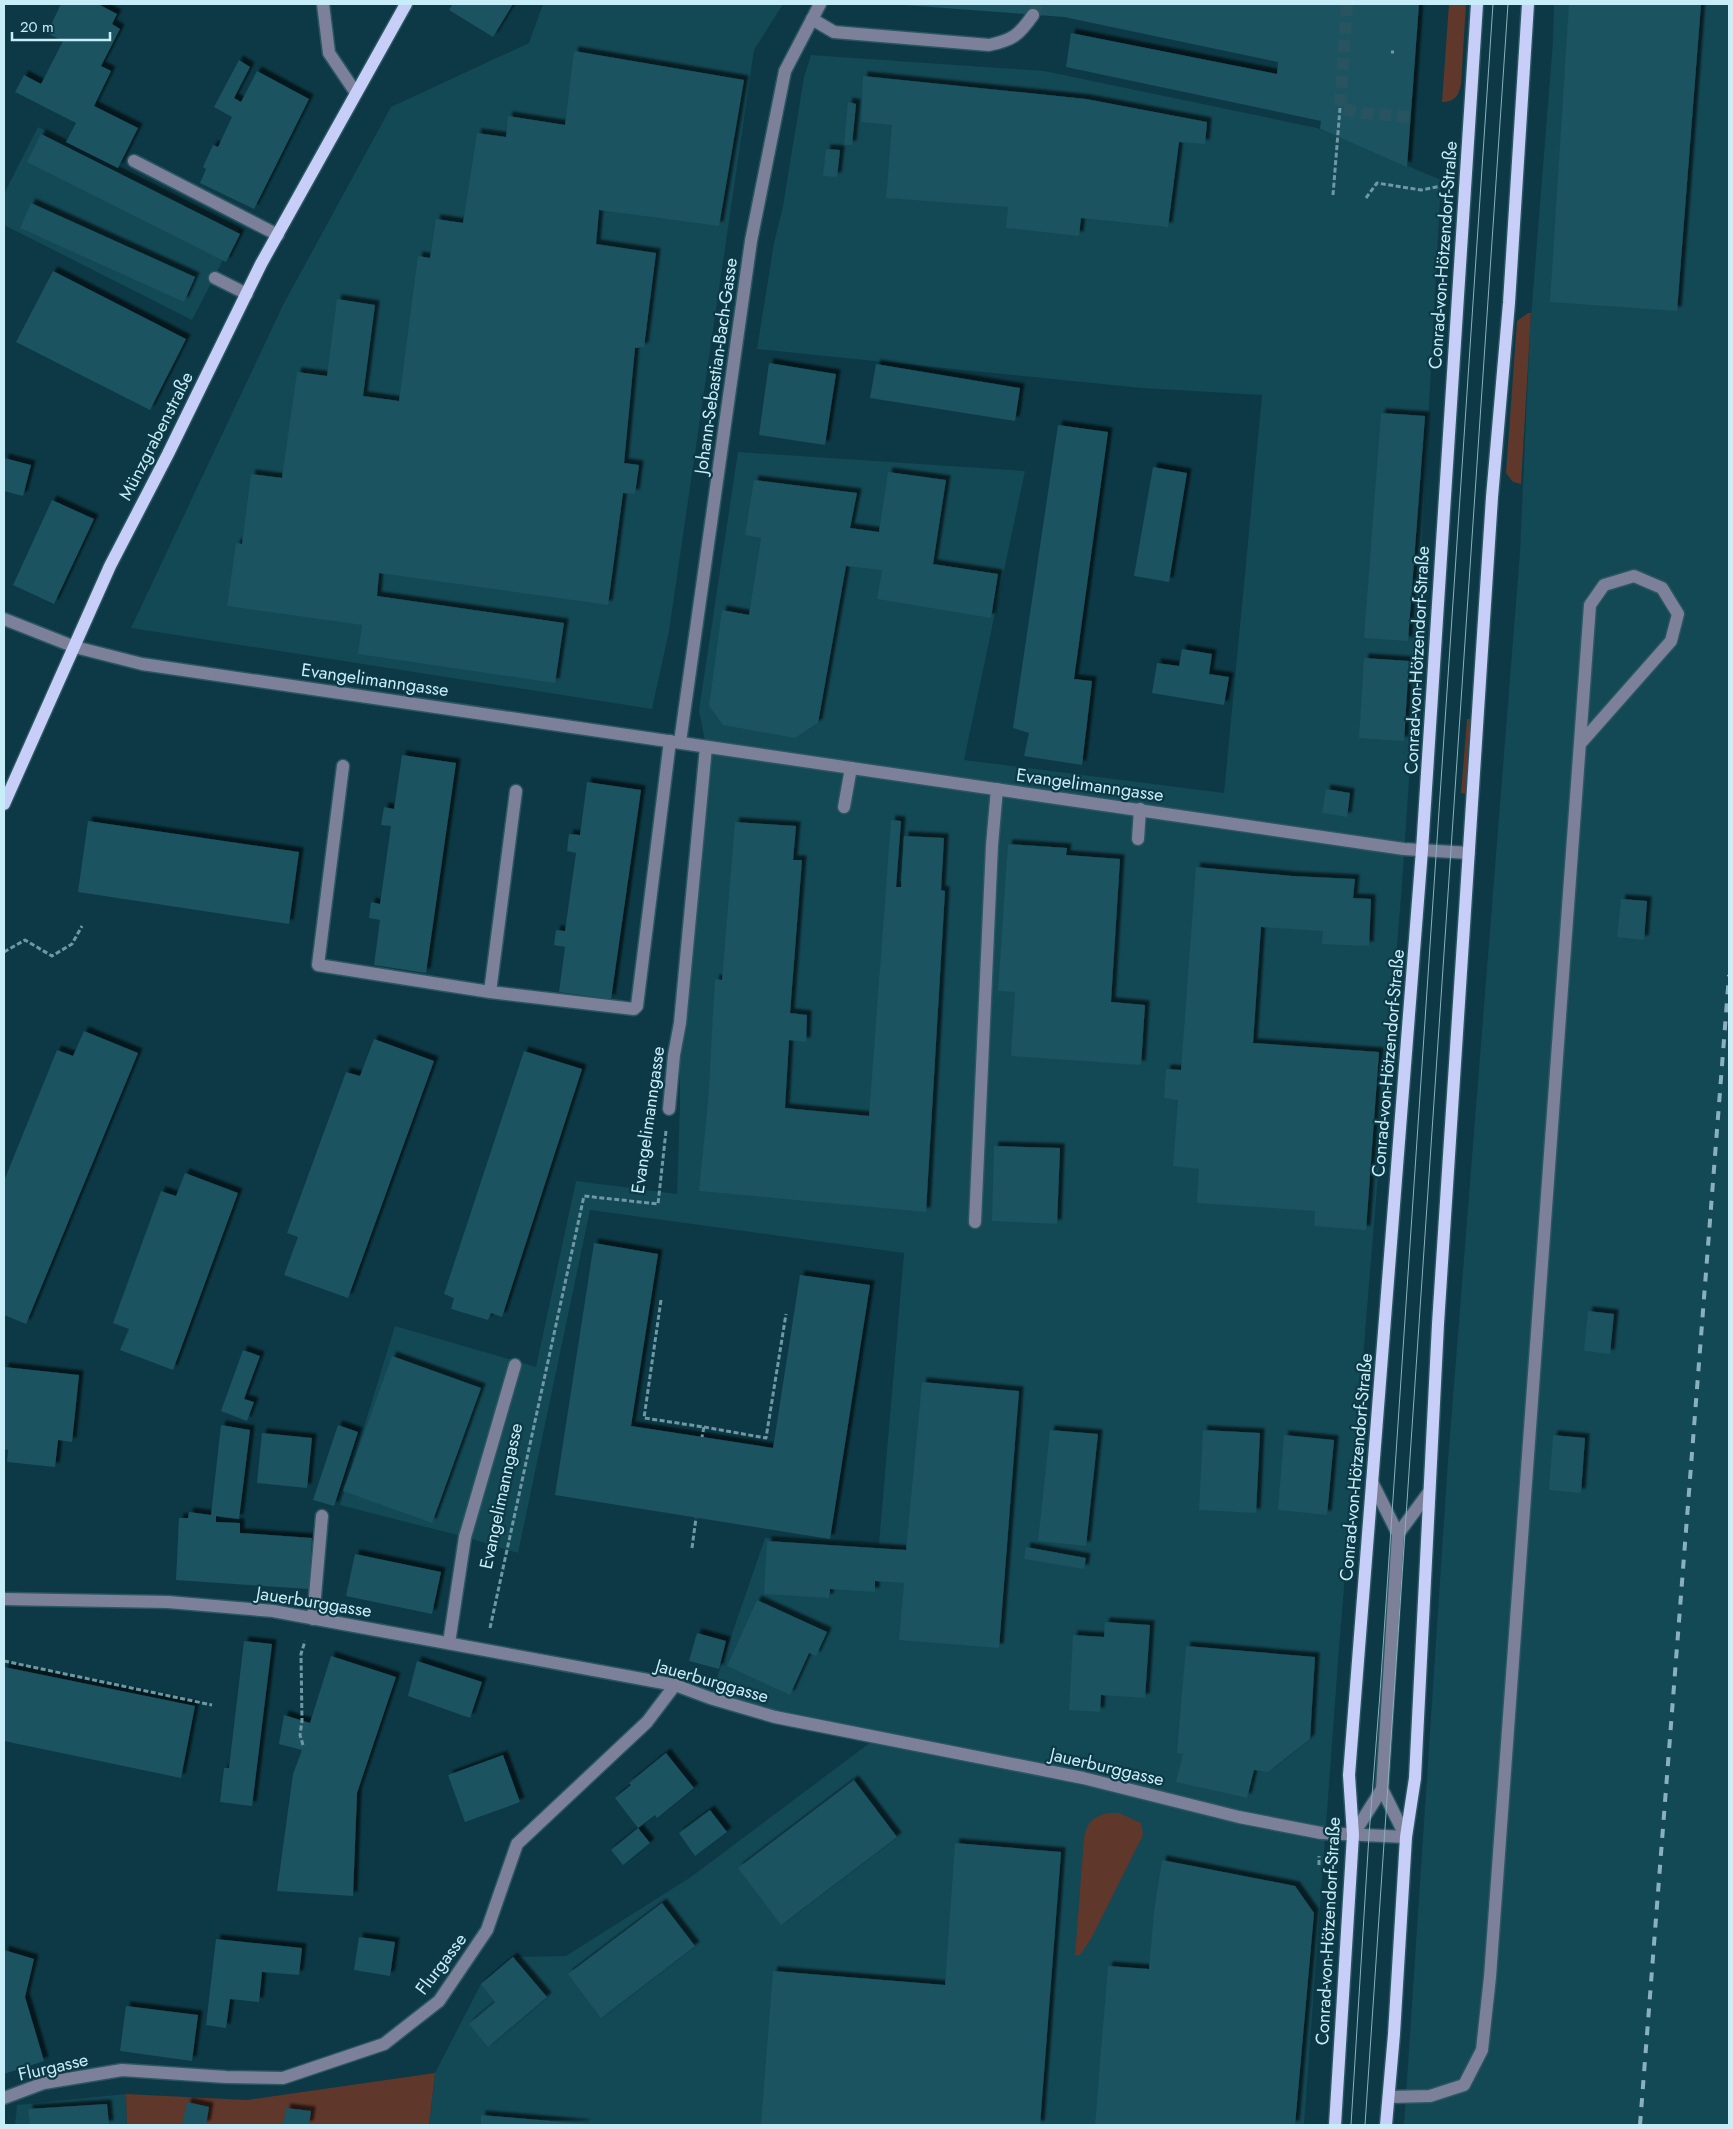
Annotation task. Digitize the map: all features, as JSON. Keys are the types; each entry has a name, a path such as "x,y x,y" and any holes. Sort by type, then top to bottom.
{"main road":[{"name":"Münzgrabenstraße","path":"4,804 110,566 278,235 406,4"},
{"name":"Conrad-von-Hötzendorf-Straße","path":"1335,2125 1353,1834 1349,1775 1422,850 1477,4"},
{"path":"1386,2125 1406,1837 1415,1778 1438,1324 1492,496 1509,293 1528,4"}],"street":[{"path":"323,4 329,53 356,93"},
{"name":"Johann-Sebastian-Bach-Gasse","path":"675,742 752,241 782,81 787,65 820,4"},
{"path":"812,19 834,32 989,45 1008,41 1021,32 1033,15"},
{"path":"134,162 278,235"},
{"path":"215,278 247,294"},
{"path":"1389,2097 1430,2096 1464,2085 1482,2050 1493,1937 1590,605 1604,585 1634,576 1662,588 1678,614 1671,641 1580,744"},
{"name":"Evangelimanngasse","path":"4,620 75,647 142,664 1404,849 1469,853"},
{"path":"343,766 318,965 490,992 630,1010 637,1006 675,742"},
{"name":"Evangelimanngasse","path":"669,1109 674,1056 680,1023 706,747"},
{"path":"844,807 851,768"},
{"path":"975,1222 992,845 997,789"},
{"path":"490,992 516,791"},
{"path":"1138,839 1140,809"},
{"path":"449,1643 465,1537 515,1365"},
{"path":"1353,1834 1382,1790 1398,1534 1372,1482"},
{"path":"1398,1534 1429,1492"},
{"path":"313,1619 322,1516"},
{"name":"Jauerburggasse","path":"4,1599 168,1602 273,1611 675,1685 710,1698 775,1717 1083,1778 1257,1820 1321,1833 1406,1837"},
{"name":"Flurgasse","path":"4,2098 44,2083 122,2070 226,2077 283,2078 384,2044 439,2001 487,1930 517,1844 647,1722 675,1685"},
{"path":"1382,1790 1406,1837"}],"path":[{"path":"1333,195 1340,108"},
{"path":"1366,198 1377,183 1421,190 1447,185"},
{"path":"4,952 25,940 52,956 72,944 82,926"},
{"name":"Evangelimanngasse","path":"485,1651 584,1196 658,1204 669,1109"},
{"path":"661,1300 644,1418 766,1438 786,1314"},
{"path":"702,1437 704,1427"},
{"path":"692,1548 696,1518"},
{"path":"303,1745 300,1734 302,1721 301,1654 313,1619"},
{"path":"4,1662 212,1704"}],"shaded area":[{"path":"543,4 783,4 754,50 669,631 652,709 131,628 283,305 391,107 529,43"},
{"path":"1449,4 1466,4 1461,84 1455,98 1442,102"},
{"path":"1554,4 1729,4 1729,2125 1404,2125 1448,1460 1520,552 1530,330 1553,41"},
{"path":"811,55 1044,71 1317,128 1441,180 1409,781 1401,897 1339,1648 1304,2125 429,2125 435,2073 481,1984 513,1957 566,1956 691,1877 871,1742 710,1698 765,1538 879,1544 904,1253 590,1210 518,1553 465,1537 340,1505 395,1326 536,1367 576,1181 677,1194 680,1023 706,747 699,710 738,452 1025,471 964,760 1224,793 1262,395 1142,388 757,349 804,77"},
{"path":"38,127 239,229 192,320 4,225 4,194"},
{"path":"1531,313 1521,484 1513,482 1506,473 1517,321"},
{"path":"1467,719 1471,719 1472,760 1469,794 1461,793"},
{"path":"1107,1813 1119,1813 1141,1823 1143,1835 1092,1937 1080,1955 1075,1956 1084,1838 1091,1821"},
{"path":"435,2073 429,2125 127,2125 126,2094 247,2100"},
{"path":"126,2094 127,2125 15,2125 17,2105"}],"building":[{"path":"61,4 98,4 117,14 112,24 120,29 101,66 111,71 94,106 138,128 118,168 66,142 76,123 15,92 24,75 41,84 63,41 47,33"},
{"path":"453,4 513,4 493,37 449,10"},
{"path":"891,4 1419,4 1407,167 1320,129 1321,121 1066,67 1071,33 1277,74 1278,62 1064,17"},
{"path":"1569,4 1701,4 1677,311 1550,302"},
{"path":"574,51 744,80 719,226 599,210 596,244 656,253 644,347 635,348 624,463 639,465 635,494 623,493 608,605 379,573 377,596 564,623 555,683 358,654 362,625 227,606 236,543 242,544 251,474 282,478 297,372 327,376 337,299 375,305 363,396 399,401 418,256 430,258 436,219 463,223 477,133 506,137 508,116 565,125"},
{"path":"239,60 250,67 234,98 241,102 257,71 309,99 254,209 200,183 206,169 203,167 213,145 218,147 232,117 214,107"},
{"path":"863,76 1086,99 1207,122 1205,144 1179,142 1168,227 1081,218 1079,236 1006,228 1008,207 886,198 892,125 861,122"},
{"path":"848,102 856,104 852,145 844,145"},
{"path":"41,134 240,234 226,262 27,162"},
{"path":"826,149 840,150 837,177 823,176"},
{"path":"31,203 195,277 184,302 20,228"},
{"path":"53,271 186,339 150,410 16,342"},
{"path":"769,363 836,374 825,445 759,435"},
{"path":"876,364 1020,388 1015,421 870,398"},
{"path":"1381,413 1425,416 1408,641 1364,638"},
{"path":"1058,425 1108,432 1074,679 1092,681 1082,765 1024,756 1029,733 1013,728"},
{"path":"4,458 31,465 23,496 4,491"},
{"path":"1153,467 1187,473 1169,582 1134,576"},
{"path":"888,472 946,480 933,564 998,574 991,618 877,599 882,570 846,566 818,723 795,738 723,725 709,706 722,610 749,615 761,538 745,535 754,480 857,493 850,528 879,532"},
{"path":"52,500 94,519 54,604 13,585"},
{"path":"1182,649 1212,654 1209,674 1229,677 1224,705 1152,693 1157,663 1179,666"},
{"path":"1364,658 1409,661 1404,741 1359,738"},
{"path":"402,755 456,763 426,973 374,965 380,920 369,918 371,902 380,904 391,826 381,825 384,807 394,809"},
{"path":"587,782 641,790 611,999 559,992 565,947 554,945 556,930 565,931 576,853 567,851 569,834 580,835"},
{"path":"1326,789 1350,793 1347,817 1322,813"},
{"path":"891,820 901,821 896,887 901,887 904,836 944,838 941,890 945,891 926,1212 699,1191 708,1102 715,979 722,980 735,822 796,826 793,860 802,860 790,1013 807,1015 806,1042 789,1040 785,1108 869,1116"},
{"path":"88,821 299,852 289,924 78,892"},
{"path":"1008,844 1067,848 1066,855 1120,859 1111,1002 1145,1005 1141,1065 1011,1056 1015,992 998,991"},
{"path":"1196,867 1292,876 1355,879 1353,898 1371,899 1369,946 1322,944 1323,931 1261,927 1253,1043 1379,1052 1366,1230 1314,1226 1315,1211 1197,1203 1199,1169 1173,1166 1178,1100 1164,1098 1166,1069 1181,1070"},
{"path":"1621,899 1647,901 1644,940 1617,937"},
{"path":"84,1031 138,1053 26,1324 4,1315 4,1181 57,1050 73,1056"},
{"path":"374,1039 434,1061 348,1298 284,1275 298,1237 287,1233 346,1072 360,1076"},
{"path":"524,1051 582,1069 502,1317 491,1313 488,1320 451,1309 454,1298 444,1294"},
{"path":"994,1146 1060,1148 1057,1224 992,1221"},
{"path":"185,1173 238,1193 173,1370 120,1350 129,1329 113,1323 161,1191 176,1196"},
{"path":"594,1243 658,1254 631,1426 773,1448 800,1275 870,1285 830,1539 555,1495"},
{"path":"1588,1311 1614,1314 1610,1354 1584,1351"},
{"path":"243,1350 260,1356 244,1399 254,1402 247,1421 221,1411"},
{"path":"392,1356 481,1388 432,1523 343,1491"},
{"path":"4,1367 79,1375 72,1442 58,1440 55,1467 7,1462 8,1450 4,1449"},
{"path":"922,1382 1019,1391 999,1648 899,1640 904,1583 875,1581 875,1592 830,1589 829,1598 764,1594 767,1541 906,1550"},
{"path":"221,1425 250,1430 239,1519 216,1516 216,1522 240,1523 240,1533 312,1538 309,1589 176,1580 179,1518 188,1518 189,1512 211,1515"},
{"path":"338,1425 358,1432 334,1506 313,1500"},
{"path":"1050,1430 1098,1434 1086,1546 1038,1541"},
{"path":"1203,1430 1260,1433 1256,1513 1199,1510"},
{"path":"262,1433 312,1438 307,1488 257,1483"},
{"path":"1284,1435 1334,1440 1327,1515 1278,1510"},
{"path":"1553,1435 1585,1438 1581,1493 1549,1490"},
{"path":"1026,1547 1086,1558 1084,1569 1024,1559"},
{"path":"355,1554 441,1572 432,1614 346,1596"},
{"path":"757,1600 827,1632 816,1656 809,1653 790,1695 727,1666"},
{"path":"1105,1622 1150,1625 1145,1698 1101,1695 1100,1712 1069,1710 1073,1635 1104,1637"},
{"path":"697,1633 726,1641 719,1669 689,1661"},
{"path":"244,1641 272,1644 252,1806 220,1802 224,1768 229,1768"},
{"path":"1186,1646 1315,1657 1310,1739 1268,1772 1254,1770 1247,1798 1176,1782 1183,1754 1177,1753"},
{"path":"331,1656 396,1677 357,1793 353,1896 277,1891 293,1774 302,1750 279,1744 284,1715 310,1723"},
{"path":"417,1661 482,1682 470,1718 408,1696"},
{"path":"4,1667 195,1706 181,1778 4,1741"},
{"path":"666,1753 694,1788 657,1818 655,1815 638,1828 615,1798 631,1785 629,1783"},
{"path":"503,1755 520,1802 465,1822 448,1775"},
{"path":"854,1780 897,1837 781,1925 738,1868"},
{"path":"710,1810 727,1832 695,1856 679,1833"},
{"path":"638,1828 650,1843 623,1865 611,1850"},
{"path":"955,1843 1061,1852 1040,2125 761,2125 773,1971 945,1985"},
{"path":"1162,1860 1295,1886 1314,1913 1295,2125 1095,2125 1108,1966 1149,1969 1154,1911"},
{"path":"662,1903 695,1946 601,2018 568,1974"},
{"path":"359,1937 395,1942 390,1976 354,1970"},
{"path":"216,1939 302,1948 299,1975 262,1972 259,2002 230,1999 226,2028 206,2025"},
{"path":"4,1950 34,1959 25,1997 44,2061 4,2074"},
{"path":"513,1957 547,1997 488,2047 469,2024 495,2002 481,1984"},
{"path":"126,2006 198,2015 192,2061 120,2051"},
{"path":"187,2102 209,2107 206,2125 182,2124"},
{"path":"107,2104 109,2125 30,2125 28,2109"},
{"path":"286,2108 311,2111 309,2125 283,2125"},
{"path":"481,2115 585,2124 585,2125 481,2125"}],"tunnel":[{"path":"1033,15 1037,4"},
{"path":"1347,4 1340,108 1363,113 1410,117"}],"tram line":[{"path":"1351,2125 1493,4"},
{"path":"1365,2125 1508,4"}],"railway":[{"path":"1640,2125 1729,975"}]}
